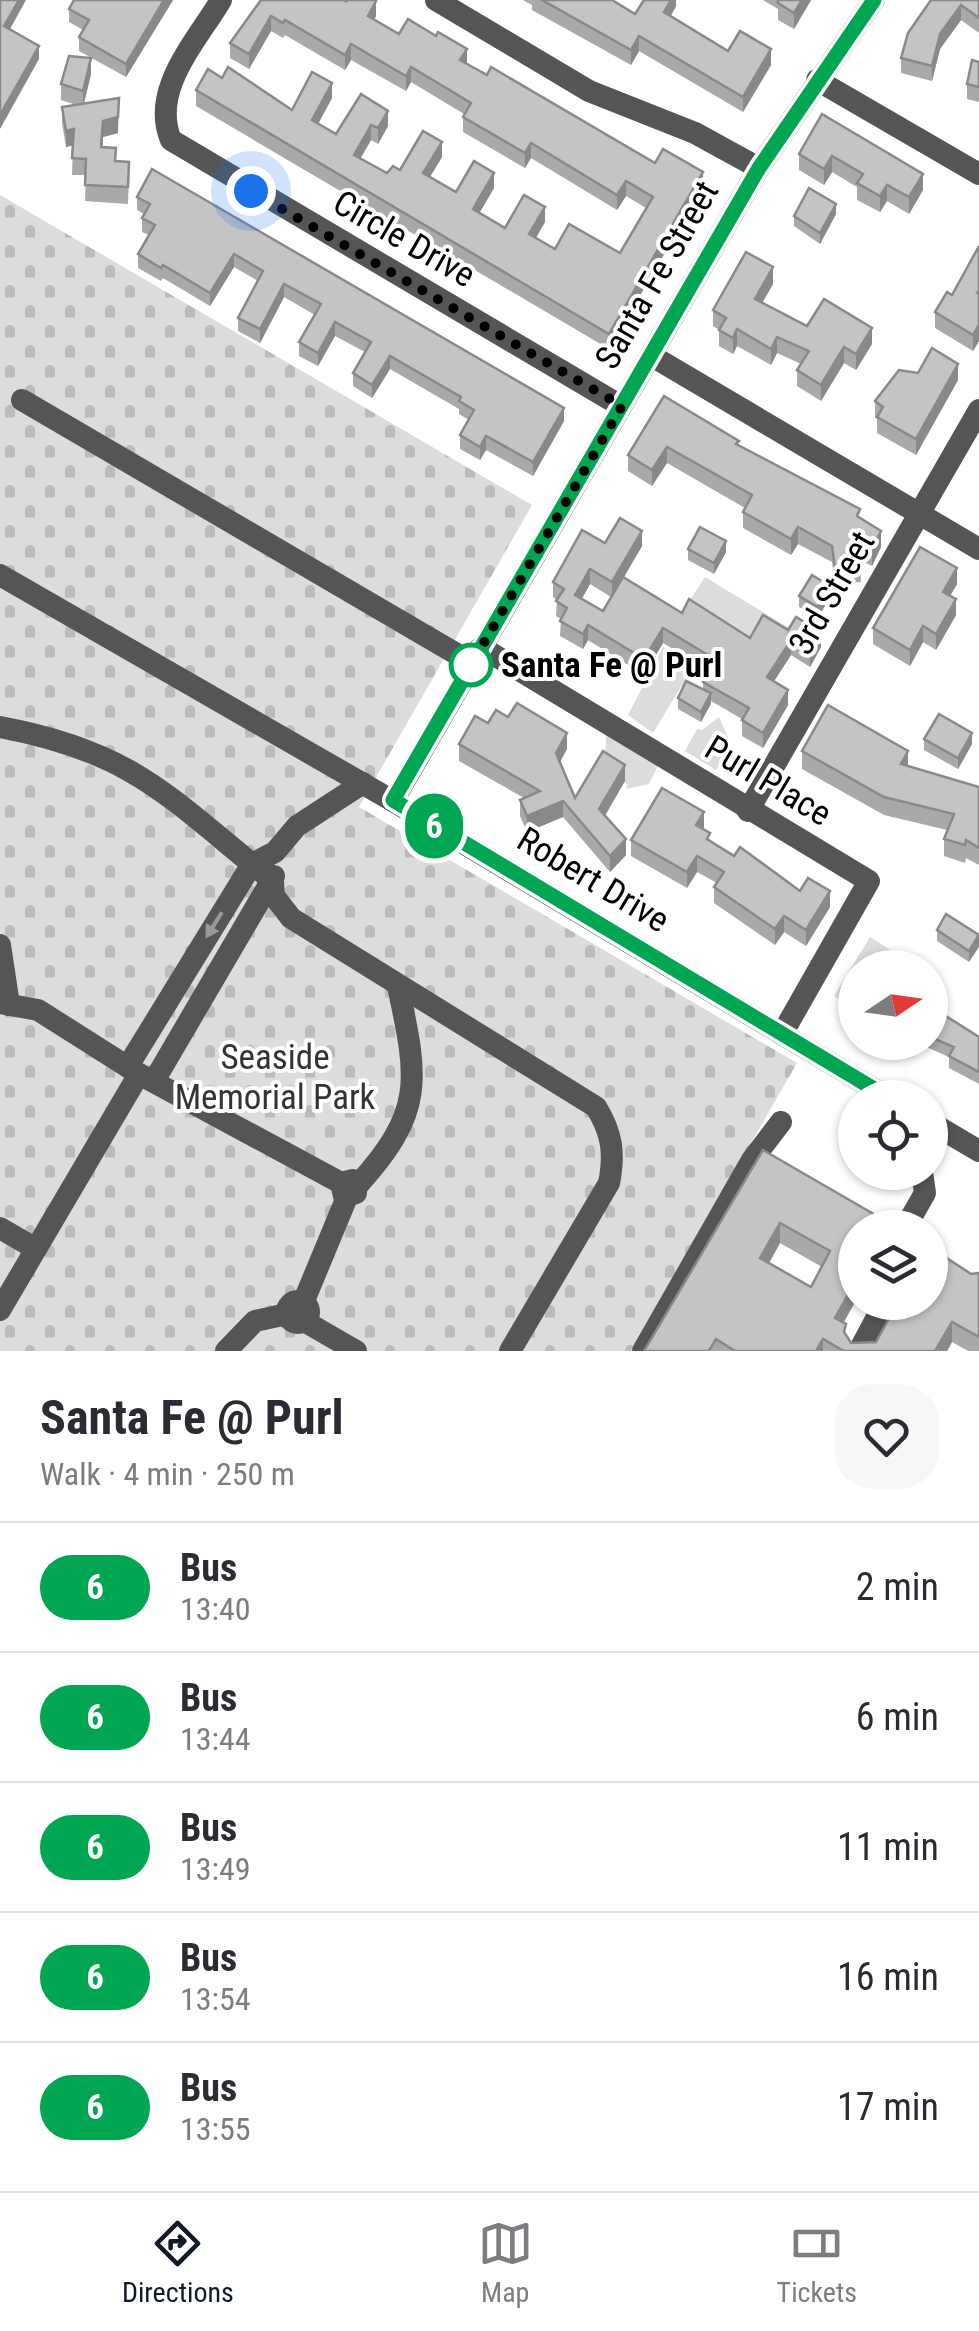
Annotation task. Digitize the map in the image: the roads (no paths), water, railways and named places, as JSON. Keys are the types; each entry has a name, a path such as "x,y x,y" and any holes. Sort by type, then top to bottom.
{"street":[{"name":"Circle Drive","path":"222,0 167,90 163,121 171,140 184,152 622,406"},
{"path":"436,0 589,91 694,132 759,168"},
{"name":"Santa Fe Street","path":"393,800 759,168 874,0"},
{"path":"817,80 979,174"},
{"path":"652,356 979,549"},
{"name":"Purl Place","path":"22,400 869,881 782,1034"},
{"name":"3rd Street","path":"748,812 979,410"},
{"name":"Robert Drive","path":"0,575 393,800 858,1080"},
{"path":"0,727 68,742 128,767 166,791 273,881"},
{"path":"0,1310 140,1074 252,864 274,852 297,826 363,784"},
{"path":"274,852 274,896 291,918 596,1107 607,1124 614,1155 609,1183 510,1351"},
{"path":"140,1074 273,881"},
{"path":"0,946 4,1004 38,1010 140,1074 348,1188"},
{"path":"298,1313 348,1188 392,1147 409,1110 414,1062 398,986"},
{"path":"643,1351 769,1156 781,1122"},
{"path":"948,1133 979,1151"},
{"path":"0,1228 36,1249"},
{"path":"226,1351 255,1321 298,1313 356,1351"},
{"path":"860,1351 876,1320"}],"place":[{"name":"Santa Fe @ Purl","path":"471,665"}],"park label":[{"name":"Seaside Memorial Park","path":"275,1077"}]}
